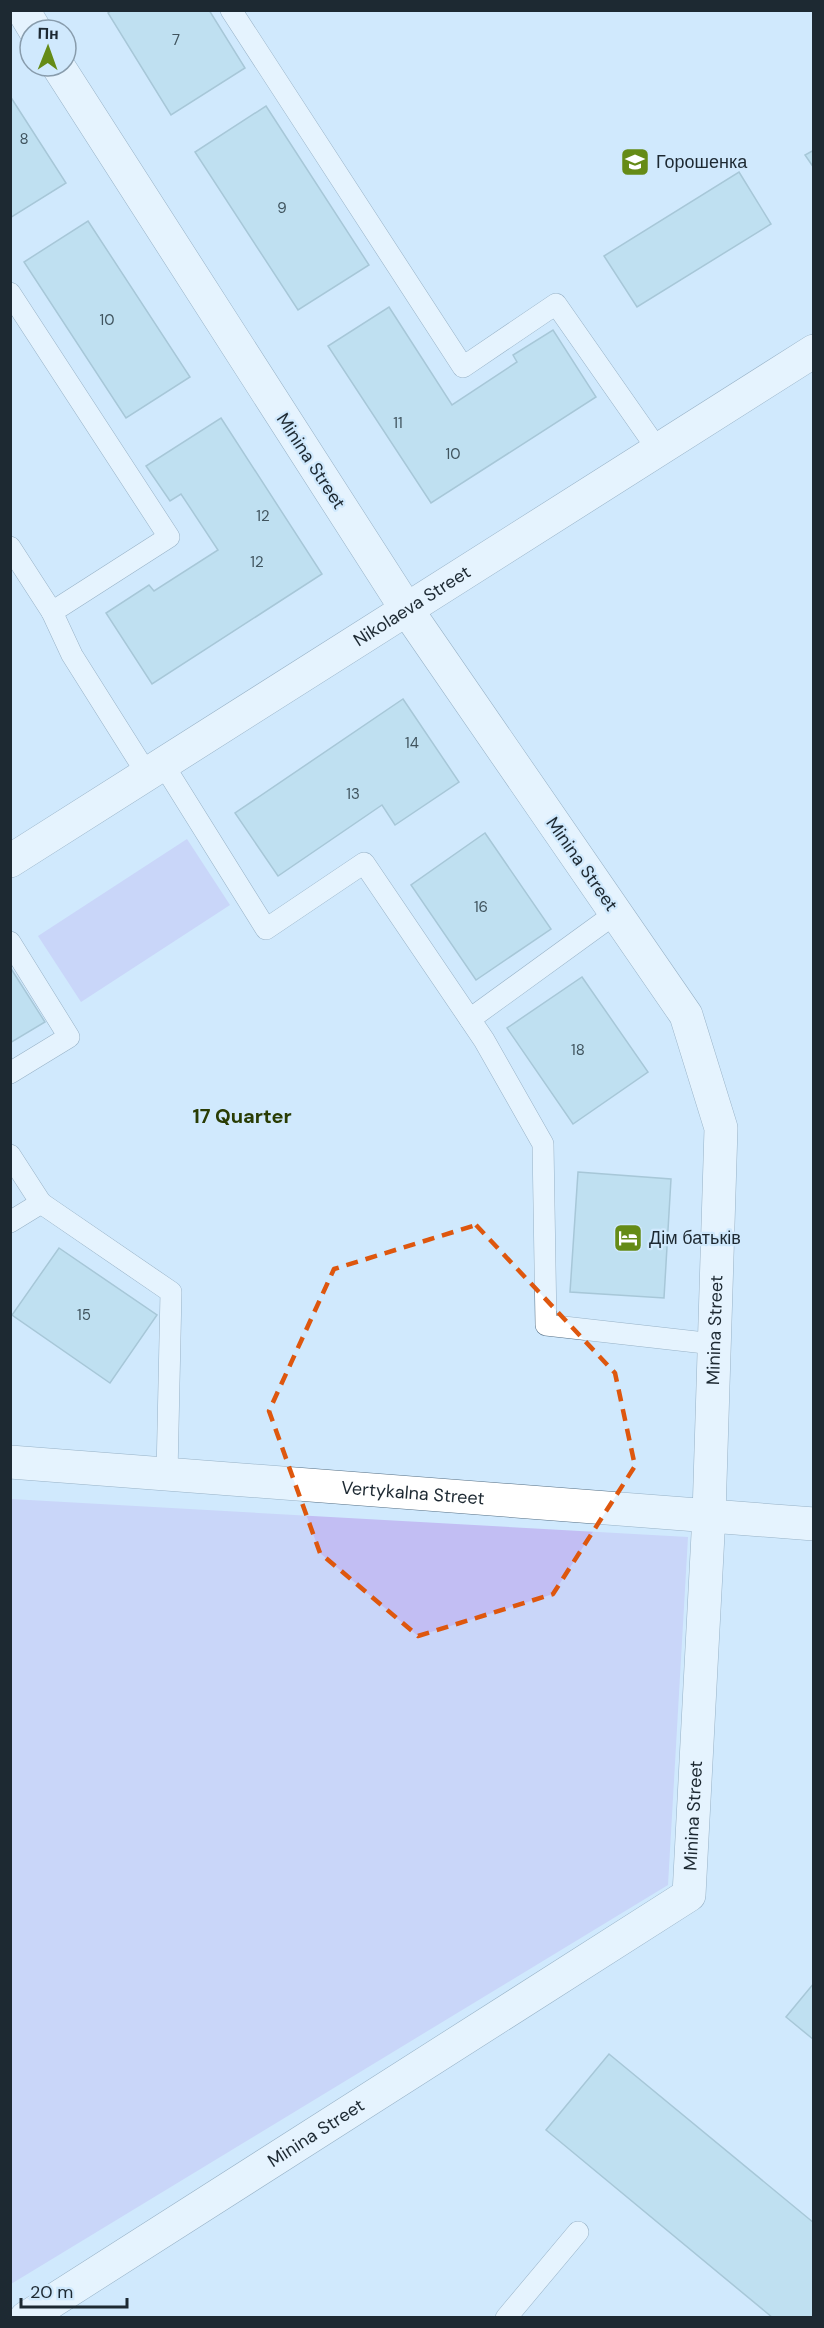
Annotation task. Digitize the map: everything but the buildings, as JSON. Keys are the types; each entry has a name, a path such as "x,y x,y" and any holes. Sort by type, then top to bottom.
{"street":[{"name":"Minina Street","path":"26,2318 689,1895 709,1515 722,1128 686,1016 407,610 66,78"},
{"name":"Nikolaeva Street","path":"10,861 813,351"},
{"name":"Vertykalna Street","path":"10,1462 813,1524"}],"lane":[{"path":"231,10 464,367 556,304 658,450"},
{"path":"10,293 169,537 52,612"},
{"path":"10,547 52,612 72,655 155,769 266,929 364,863 484,1040 543,1144 546,1325 714,1344"},
{"path":"470,1019 616,913"},
{"path":"10,942 69,1037 10,1073"},
{"path":"10,1155 41,1203 171,1292 167,1474"},
{"path":"10,1222 41,1203"},
{"path":"506,2318 578,2232"}],"highlighted area":[{"path":"476,1225 615,1373 635,1466 553,1594 418,1636 320,1553 269,1411 334,1269"}],"shaded area":[{"path":"187,839 230,905 81,1002 38,936"},
{"path":"11,1499 688,1537 668,1885 11,2284"}],"place":[{"name":"Горошенка","path":"635,162"},
{"name":"Дім батьків","path":"628,1238"}],"district":[{"name":"17 Quarter","path":"242,1116"}]}
